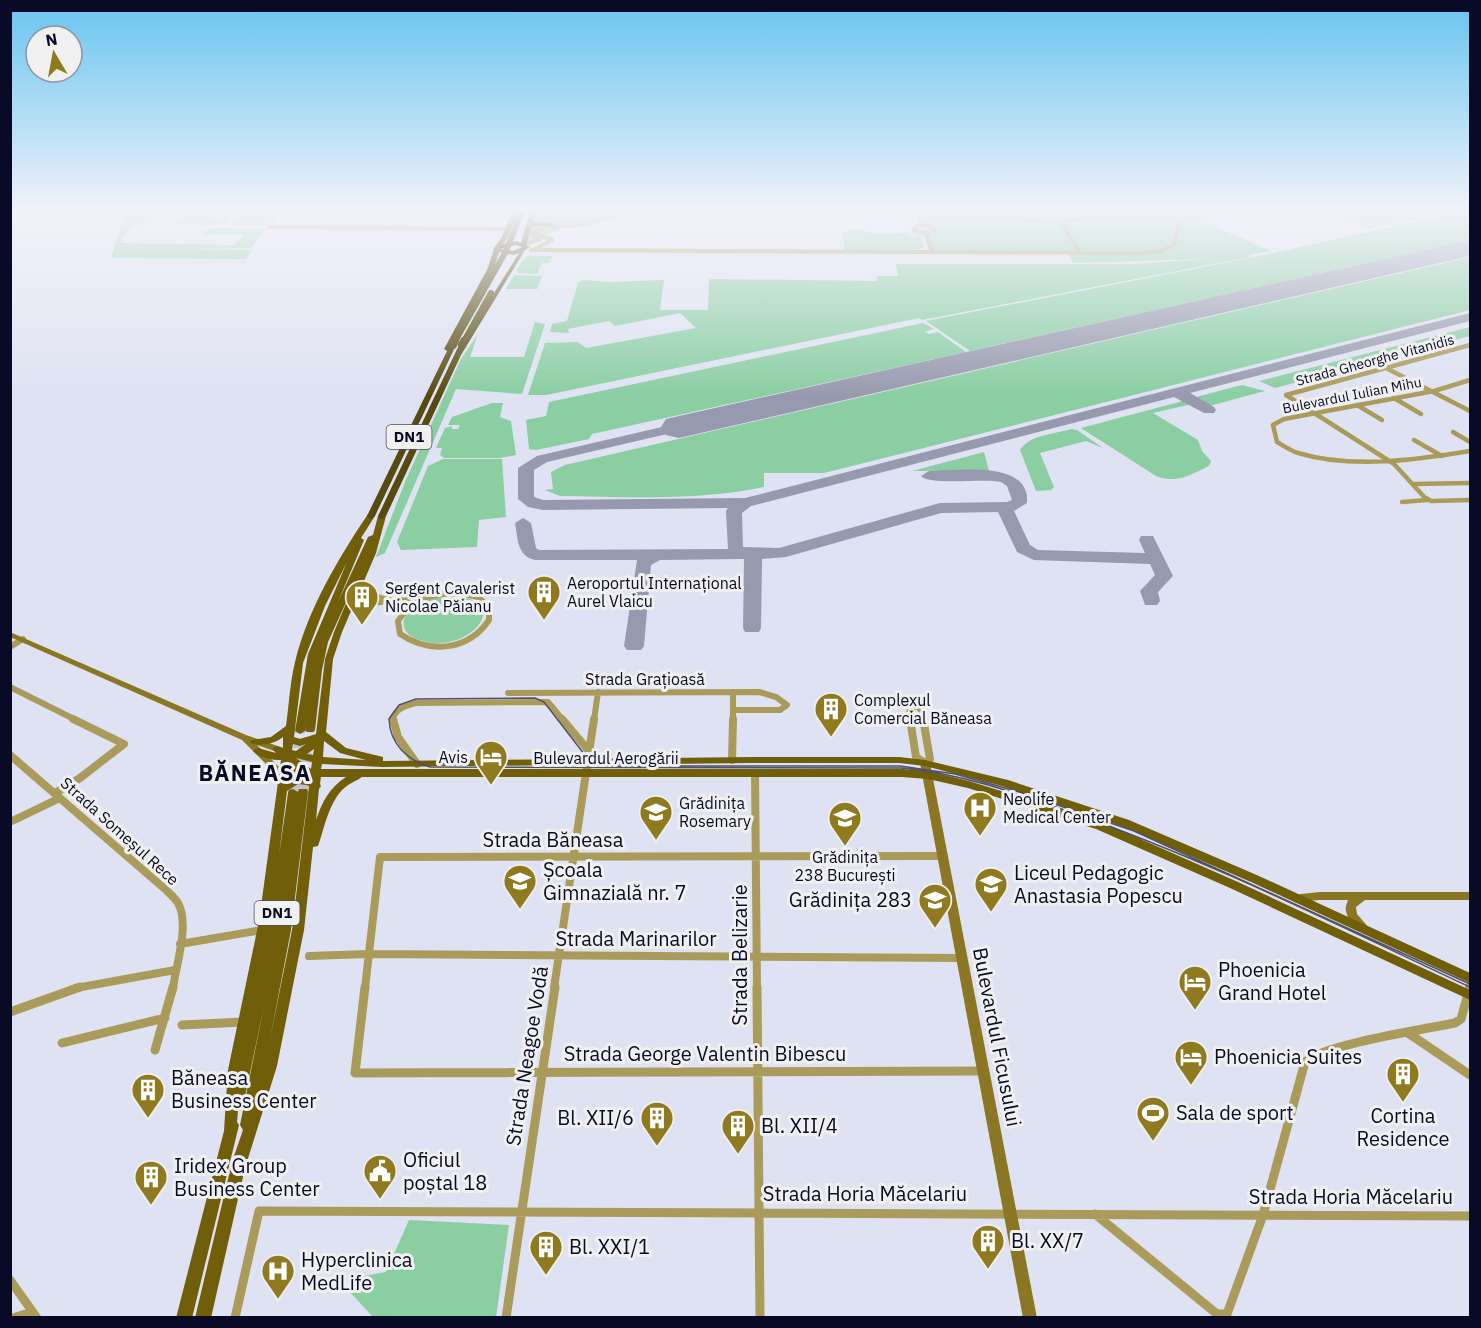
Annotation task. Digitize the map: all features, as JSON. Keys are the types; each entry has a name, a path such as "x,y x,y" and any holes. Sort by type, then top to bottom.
{"highway":[{"name":"DN1","path":"447,358 447,346 488,273"},
{"name":"DN1","path":"371,516 453,345 494,273"},
{"name":"DN1","path":"382,516 462,345 501,273"},
{"name":"DN1","path":"456,358 466,346 510,273"}],"main road":[{"path":"308,862 298,790 284,771 290,754 288,733 298,669 309,634 351,546 371,516"},
{"name":"DN1","path":"300,731 308,670 315,643 371,516"},
{"path":"230,1130 234,1070 244,1022 298,790 313,768 321,733 329,659 372,553 382,516"},
{"name":"DN1","path":"310,730 317,670 324,642 382,516"},
{"path":"288,733 304,742 321,733"},
{"path":"256,746 288,733"},
{"path":"290,754 313,745 321,733"},
{"path":"321,733 337,748 350,754 417,764"},
{"name":"Bulevardul Aerogării","path":"256,746 272,757 290,754 313,768"},
{"path":"290,754 313,768"},
{"name":"Bulevardul Aerogării","path":"313,768 330,761 417,764 899,760 925,763 1004,783 1107,817 1184,847 1470,978"},
{"name":"Bulevardul Aerogării","path":"284,771 313,768 369,772 588,762 755,773 928,775 993,792 1100,826 1470,992"},
{"path":"298,790 313,768"},
{"path":"238,1167 271,1066 298,930 308,862 332,792 342,782 369,772"},
{"name":"DN1","path":"183,1317 230,1130 274,932 298,790"},
{"name":"DN1","path":"203,1317 238,1167 285,930 298,790"}],"street":[{"name":"Strada Gheorghe Vitanidis","path":"1314,413 1286,395 1470,345"},
{"path":"1386,368 1470,411"},
{"name":"Bulevardul Iulian Mihu","path":"1470,380 1434,391 1279,421 1273,425 1272,434 1283,446 1317,458 1387,460 1442,456 1470,451"},
{"path":"1394,398 1421,414"},
{"path":"1357,405 1382,420"},
{"path":"1314,413 1387,460 1431,501 1470,500"},
{"path":"1453,432 1470,442"},
{"path":"1414,440 1442,456"},
{"path":"1413,484 1470,483"},
{"path":"1402,502 1425,501 1426,498"},
{"path":"360,581 364,589 377,600 407,604 429,596"},
{"path":"452,592 472,595 486,604 490,611 489,620 479,633 462,642 442,647 422,646 407,640 398,628 401,613 413,600 429,596 452,592"},
{"path":"348,610 361,603 377,600 407,604"},
{"path":"10,634 243,737 256,746 275,768 284,771"},
{"path":"10,647 23,639"},
{"path":"10,687 124,744 58,796 10,822"},
{"name":"Strada Grațioasă","path":"532,702 556,692"},
{"path":"732,760 733,692"},
{"name":"Strada Grațioasă","path":"508,693 733,692 768,694 782,700 787,705 780,710 733,710"},
{"name":"Strada Neagoe Vodă","path":"506,1317 598,693"},
{"name":"Strada Grațioasă","path":"417,764 392,725 393,715 404,706 416,702 550,704 588,762"},
{"name":"Bulevardul Ficusului","path":"925,763 930,759 922,712 917,705 909,712 916,757 925,763 928,775 1030,1317"},
{"name":"Strada Someșul Rece","path":"10,755 165,889 178,903 183,917 173,989 155,1050"},
{"name":"Strada Belizarie","path":"755,773 759,1317"},
{"name":"Strada Băneasa","path":"355,1073 380,856 943,856"},
{"path":"1297,898 1310,896 1470,896"},
{"path":"1366,930 1354,919 1350,906 1355,900 1367,896"},
{"path":"180,944 264,929"},
{"name":"Strada Marinarilor","path":"309,956 369,954 963,957"},
{"path":"10,1012 85,985 175,970"},
{"path":"1094,1213 1216,1314 1222,1316 1227,1314 1263,1215 1305,1062 1311,1056 1331,1049 1459,1021 1470,992"},
{"path":"62,1043 165,1018"},
{"path":"182,1025 244,1022"},
{"path":"1408,1033 1470,1075"},
{"name":"Strada George Valentin Bibescu","path":"355,1073 984,1071"},
{"name":"Strada Horia Măcelariu","path":"235,1317 259,1211 1470,1216"},
{"path":"10,1280 34,1315 13,1317"}],"green space":[{"path":"897,273 1167,273 922,320 919,318 546,395 528,395 545,343 578,342 586,348 696,328 680,313 615,326 609,321 568,329 569,333 550,332 552,324 567,321 578,283 583,280 610,282 664,280 660,310 708,310 709,280 711,279 877,281 877,276 898,276"},
{"path":"1173,273 1321,273 970,351 926,321"},
{"path":"1401,273 1470,273 1470,310 824,473 764,473 764,487 713,494 662,497 560,496 545,490 553,489 551,472 565,465"},
{"path":"514,275 542,276 537,289 506,289"},
{"path":"535,322 545,324 522,394 456,389 385,553 376,557 405,482 461,359 478,334 470,357 524,357"},
{"path":"923,323 934,329 925,332 929,334 938,332 966,352 592,434 589,439 536,450 529,449 526,420 546,416 549,402"},
{"path":"1470,327 1470,336 1275,388 1259,381"},
{"path":"1242,385 1265,391 1213,405 1208,405 1196,397"},
{"path":"1183,401 1192,404 1153,413 1198,440 1202,451 1211,461 1209,466 1177,479 1156,476 1081,428"},
{"path":"492,403 503,403 500,417 511,421 516,455 500,458 444,458 440,455 442,448 436,448 445,428 452,426 452,429 458,429 460,425 448,425 452,417"},
{"path":"1071,429 1077,430 1103,448 1086,441 1040,453 1054,487 1051,490 1036,491 1020,450 1036,438"},
{"path":"984,452 989,471 912,471"},
{"path":"443,459 502,459 506,517 479,520 477,547 401,550 397,542 428,466"},
{"path":"444,596 467,598 480,605 483,614 479,625 469,634 454,641 436,643 417,639 406,631 404,620 411,609 431,599"},
{"path":"409,1220 509,1225 496,1317 373,1317 348,1290 353,1278 386,1272"}],"taxiway":[{"path":"1173,393 1470,317"},
{"path":"745,503 1173,393"},
{"path":"1173,393 1183,395 1209,410"},
{"path":"679,427 542,459 526,468 526,499 534,504 543,505 745,503"},
{"path":"753,554 780,553 940,508 1010,507 1019,503 1020,500 1013,483 998,476 929,476"},
{"path":"735,547 734,511 745,503"},
{"path":"1004,508 1023,548 1034,555 1156,559"},
{"path":"523,523 528,550 535,555 753,554"},
{"path":"1147,540 1156,559"},
{"path":"741,552 753,554"},
{"path":"752,628 753,554"},
{"path":"634,646 643,563 655,555"},
{"path":"1151,601 1149,591 1164,576 1156,559"}],"runway":[{"path":"679,427 1360,273"}],"tunnel":[{"path":"303,792 310,730"},
{"path":"293,793 300,731"}],"tram line":[{"path":"1470,984 1134,831 1016,791 955,774 900,766 605,766 588,759 544,702 535,698 416,699 399,705 389,719 393,736 401,750 414,760 430,767 901,768 965,779 1047,804 1221,871 1470,987"}],"place":[{"name":"Aeroportul Internațional Aurel Vlaicu","path":"544,621"},
{"name":"Sergent Cavalerist Nicolae Păianu","path":"362,626"},
{"name":"Complexul Comercial Băneasa","path":"831,738"},
{"name":"Avis","path":"491,786"},
{"name":"Neolife Medical Center","path":"980,837"},
{"name":"Grădinița Rosemary","path":"656,841"},
{"name":"Grădinița 238 București","path":"845,847"},
{"name":"Școala Gimnazială nr. 7","path":"520,910"},
{"name":"Liceul Pedagogic Anastasia Popescu","path":"991,913"},
{"name":"Grădinița 283","path":"935,929"},
{"name":"Phoenicia Grand Hotel","path":"1195,1011"},
{"name":"Phoenicia Suites","path":"1191,1086"},
{"name":"Cortina Residence","path":"1403,1103"},
{"name":"Băneasa Business Center","path":"148,1119"},
{"name":"Sala de sport","path":"1153,1142"},
{"name":"Bl. XII/6","path":"657,1147"},
{"name":"Bl. XII/4","path":"738,1155"},
{"name":"Oficiul poștal 18","path":"380,1200"},
{"name":"Iridex Group Business Center","path":"151,1206"},
{"name":"Bl. XX/7","path":"988,1270"},
{"name":"Bl. XXI/1","path":"546,1276"},
{"name":"Hyperclinica MedLife","path":"278,1300"}],"district":[{"name":"BĂNEASA","path":"255,773"}]}
